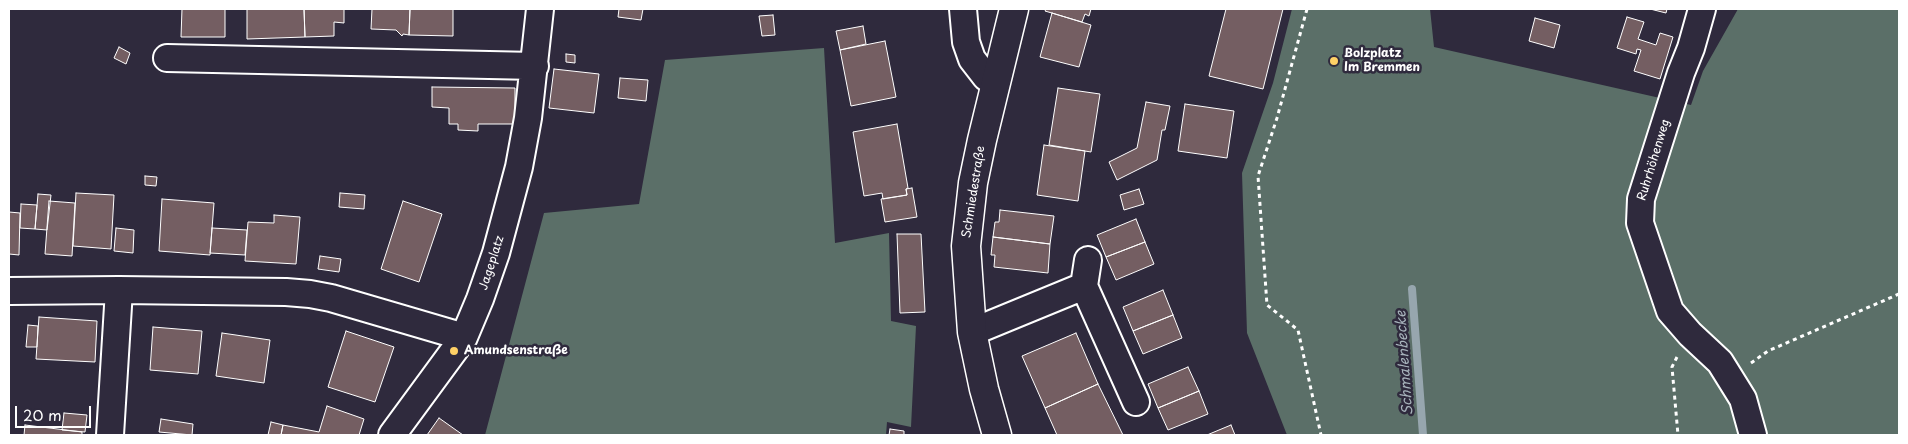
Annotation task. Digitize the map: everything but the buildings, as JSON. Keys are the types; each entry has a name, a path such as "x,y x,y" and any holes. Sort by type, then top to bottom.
{"main road":[{"name":"Schmiedestraße","path":"997,435 984,389 972,332 966,246 973,183 1014,9"}],"street":[{"name":"Jageplatz","path":"392,435 464,337 480,299 508,213 528,118 540,9"},
{"path":"963,9 966,42 972,59 986,77 996,82"},
{"name":"Ruhrhöhenweg","path":"1702,9 1641,199 1640,222 1670,311 1690,334 1720,362 1743,399 1753,435"},
{"path":"167,58 535,66"},
{"path":"1088,260 1084,286 1136,402"},
{"path":"972,332 1084,286"},
{"path":"9,291 119,290 310,294 331,298 464,337"},
{"path":"110,435 119,290"}],"path":[{"path":"1307,9 1277,118 1258,176 1267,305 1298,330 1321,435"},
{"path":"1730,378 1768,351 1899,294"},
{"path":"1678,435 1672,367 1690,334"}],"green space":[{"path":"1292,9 1430,9 1434,47 1691,105 1703,71 1738,9 1899,9 1899,435 1287,435 1247,333 1242,173 1273,83"},
{"path":"824,48 835,243 889,233 891,321 916,326 911,427 887,422 886,435 485,435 544,213 639,204 665,60"}],"waterway":[{"name":"Schmalenbecke","path":"1412,289 1423,435"}],"place":[{"name":"Bolzplatz Im Bremmen","path":"1334,61"},
{"name":"Amundsenstraße","path":"454,351"}]}
